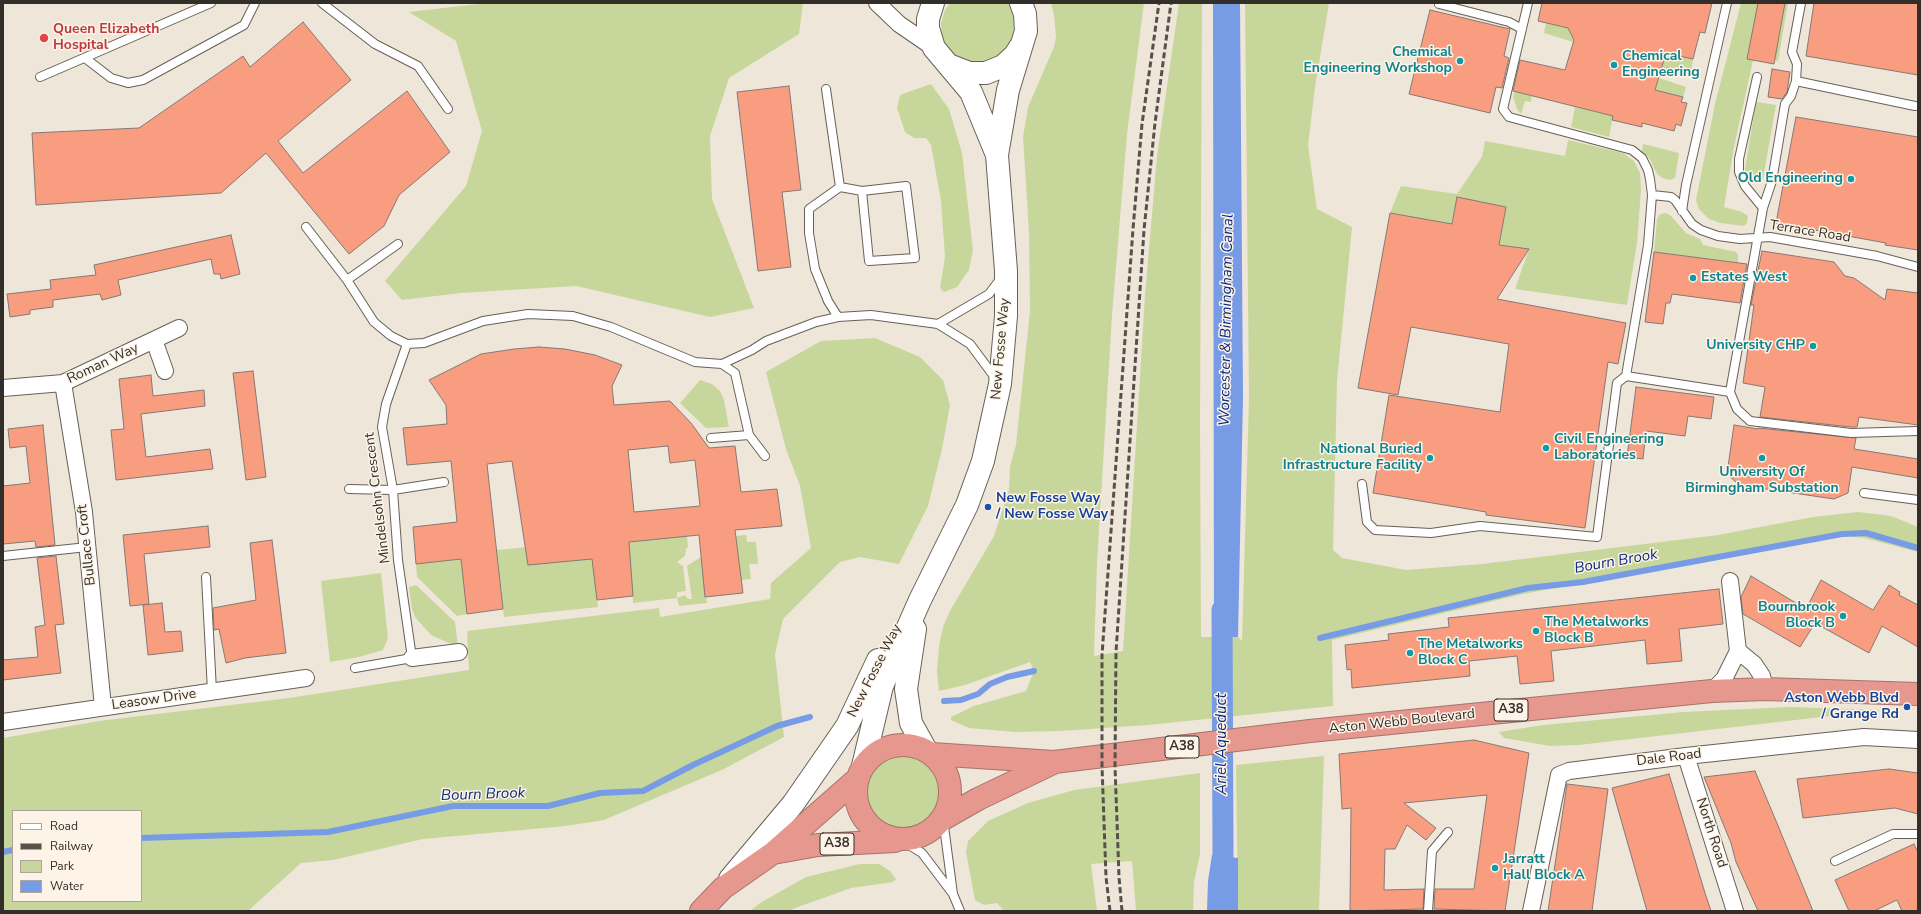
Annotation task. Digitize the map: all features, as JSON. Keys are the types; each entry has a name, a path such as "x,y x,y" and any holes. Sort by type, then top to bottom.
{"highway":[{"name":"Aston Webb Boulevard","path":"929,752 1054,762 1310,731 1712,691 1765,689 1918,694"},
{"name":"A38","path":"701,911 723,888 773,853 860,773 873,756 885,748 900,745 914,746 929,752"},
{"path":"929,752 940,762 948,775 951,790 949,806 943,820"},
{"name":"Aston Webb Boulevard","path":"943,820 978,799 1054,762"},
{"name":"A38","path":"860,773 856,793 858,807 864,820 874,831 887,838 901,840"},
{"name":"A38","path":"773,853 818,845 917,838 931,831 943,820"}],"street":[{"path":"877,3 898,24 934,48"},
{"name":"New Fosse Way","path":"933,3 928,19 928,28 934,48 940,57 951,66 971,92 997,155"},
{"name":"New Fosse Way","path":"860,773 882,686 920,600 967,505 983,461 1000,384 1006,316 1006,271 997,155 1008,90 1024,38 1026,21 1021,3"},
{"name":"New Fosse Way","path":"951,66 969,73 986,73 1003,66 1021,47"},
{"name":"Roman Way","path":"3,388 63,383 179,328"},
{"name":"Roman Way","path":"154,340 165,371"},
{"name":"Bullace Croft","path":"63,383 84,512 103,707"},
{"path":"1712,691 1724,679 1738,651 1730,581"},
{"name":"New Fosse Way","path":"723,888 793,804 847,726 884,646 905,614 920,600"},
{"name":"New Fosse Way","path":"920,600 906,689 911,723 929,752"},
{"path":"1738,651 1754,664 1762,676 1765,689"},
{"path":"412,658 459,652"},
{"name":"Leasow Drive","path":"3,722 306,678"},
{"name":"Dale Road","path":"1531,911 1559,775 1569,771 1686,756 1864,737 1918,740"},
{"name":"North Road","path":"1686,756 1735,911"}],"lane":[{"path":"40,77 211,3"},
{"path":"85,58 111,78 128,83 143,80 244,25 255,3"},
{"path":"322,3 375,44 418,66 448,109"},
{"path":"1362,484 1367,522 1376,530 1431,533 1480,526 1597,537 1617,383 1626,376 1648,245 1652,194 1648,170 1642,158 1632,150 1509,117 1503,109 1528,3"},
{"path":"1682,211 1686,185 1727,3"},
{"path":"1801,3 1792,52 1797,64 1796,81 1791,96 1785,104 1772,181 1762,208 1730,392 1737,409 1750,421 1851,433 1918,431"},
{"path":"1438,4 1509,22 1522,29"},
{"path":"1757,77 1740,159 1740,172 1746,186 1762,208"},
{"path":"1796,81 1916,106"},
{"path":"826,89 840,187"},
{"path":"838,317 828,301 815,269 809,233 809,209 840,187 862,191 906,186 915,258 869,261 862,191"},
{"name":"Terrace Road","path":"1652,194 1671,197 1675,200 1692,224 1701,230 1718,236 1740,239 1770,237 1877,256 1918,267"},
{"path":"306,227 347,280 374,322 391,336 407,344 424,343 483,321 528,314 572,316 611,327 696,362 722,364 752,350 766,341 816,322 838,317 872,315 938,324 970,344 1000,384"},
{"path":"347,280 398,244"},
{"path":"938,324 989,294 1006,271"},
{"name":"Mindelsohn Crescent","path":"407,344 386,404 382,427 393,490 398,560 412,658"},
{"path":"722,364 735,374 749,435 765,456"},
{"path":"1626,376 1730,392"},
{"path":"711,438 749,435"},
{"path":"349,490 393,490 444,482"},
{"path":"1864,493 1918,500"},
{"path":"3,556 87,547"},
{"path":"206,577 212,691"},
{"path":"356,668 412,658"},
{"path":"943,820 953,894 960,911"},
{"path":"1428,911 1432,851 1448,832"},
{"path":"1835,861 1893,834 1918,834"},
{"path":"901,840 922,853 953,894"}],"green space":[{"path":"487,3 803,3 799,34 729,78 710,136 712,199 754,308 710,317 576,286 461,293 402,300 385,281 466,186 482,131 456,41 409,12"},
{"path":"950,3 1011,3 1019,24 1013,47 982,65 957,58 948,49 942,37 941,23 945,10"},
{"path":"1051,3 1144,3 1127,134 1112,315 1097,564 1094,656 1123,651 1145,295 1157,156 1179,3 1202,3 1200,421 1201,637 1238,637 1242,641 1249,397 1245,3 1329,3 1315,87 1308,146 1317,209 1352,227 1337,381 1333,550 1342,558 1406,570 1482,564 1718,535 1813,517 1858,512 1891,516 1918,527 1918,552 1864,538 1844,536 1523,594 1332,640 1333,706 1148,725 1060,731 1015,732 969,728 951,720 951,717 974,706 1026,691 1034,671 1030,662 965,685 939,691 937,671 939,646 943,627 950,611 994,536 1009,490 1010,466 1016,445 1030,311 1029,232 1023,137 1028,107 1054,47 1056,37 1054,15"},
{"path":"1741,3 1788,3 1778,61 1754,56 1734,147 1724,207 1742,212 1748,216 1747,223 1744,226 1720,223 1709,219 1699,209 1696,200 1715,104"},
{"path":"1546,23 1568,28 1574,40 1573,42 1544,33"},
{"path":"1666,53 1693,59 1691,71 1661,69"},
{"path":"1527,61 1519,92 1532,96 1531,102 1525,101 1521,114 1517,109 1513,97"},
{"path":"1659,78 1686,87 1683,97 1655,90"},
{"path":"931,84 949,109 962,153 973,250 969,270 957,287 944,292 940,288 945,257 941,201 931,145 926,138 914,138 905,132 897,108 900,95"},
{"path":"1756,102 1776,105 1763,179 1758,183 1747,177 1745,169"},
{"path":"1575,107 1613,116 1609,137 1571,127"},
{"path":"1568,140 1623,153 1634,161 1640,173 1641,190 1637,243 1627,305 1515,289 1529,249 1499,245 1506,207 1457,198 1450,234 1428,220 1390,213 1401,186 1457,194 1482,157 1485,141 1565,156"},
{"path":"1643,144 1679,153 1675,178 1670,180 1662,178 1657,174 1650,159 1642,151"},
{"path":"1666,213 1671,216 1686,233 1700,239 1703,245 1736,252 1738,255 1738,263 1654,252 1657,219 1660,214"},
{"path":"875,338 920,357 943,380 950,405 942,449 928,506 899,564 860,557 840,562 783,619 775,654 784,737 724,769 604,820 566,826 423,839 333,860 301,863 248,911 3,911 3,738 99,721 289,698 469,670 467,631 659,608 660,617 770,599 771,583 811,548 800,486 786,449 766,372 821,341"},
{"path":"700,380 712,384 720,391 724,400 729,427 706,428 680,403"},
{"path":"746,535 747,542 756,542 758,564 749,564 751,579 741,580 736,536"},
{"path":"687,536 688,547 686,549 685,556 677,562 683,566 686,591 677,592 677,598 633,603 629,542"},
{"path":"591,541 598,607 504,617 497,550"},
{"path":"701,557 707,603 679,606 677,598 685,595 688,599 692,599 687,566"},
{"path":"461,559 467,614 457,616 417,577 416,564"},
{"path":"381,573 388,638 383,650 359,657 330,662 321,581"},
{"path":"416,585 455,622 458,647 431,635 415,617 412,609 409,587"},
{"path":"1789,707 1882,710 1579,745 1550,746 1504,738 1499,732 1543,725 1684,712"},
{"path":"895,754 911,754 925,760 936,771 942,785 942,801 936,815 925,826 911,832 895,832 881,826 870,815 864,801 864,785 870,771 881,760"},
{"path":"1324,756 1319,911 1238,911 1236,765"},
{"path":"1200,773 1200,854 1194,882 1193,911 1136,911 1132,861 1091,864 1097,911 1004,911 997,903 984,905 975,900 966,852 968,841 988,821 1028,803 1074,790"},
{"path":"860,864 879,864 890,871 896,879 893,882 851,888 787,911 750,911 760,903 806,877"}],"water":[{"name":"Worcester & Birmingham Canal","path":"1213,3 1240,3 1243,397 1238,637 1214,637"},
{"path":"1212,855 1238,858 1238,911 1207,911 1208,881"}],"building":[{"name":"Chemical Engineering","path":"1542,3 1712,3 1705,33 1700,32 1693,59 1666,53 1655,90 1683,97 1681,102 1687,103 1681,126 1676,124 1674,131 1642,123 1642,127 1612,120 1613,116 1513,91 1520,60 1565,70 1574,40 1568,28 1538,21"},
{"path":"1758,3 1785,3 1774,64 1747,59"},
{"path":"1814,3 1918,3 1918,75 1806,56"},
{"name":"Chemical Engineering Workshop","path":"1430,10 1510,29 1504,56 1509,58 1502,88 1496,87 1490,113 1409,94"},
{"path":"303,22 351,80 278,141 303,173 407,91 450,152 399,195 384,226 349,254 266,153 221,193 36,205 32,133 139,128 243,56 250,67"},
{"path":"1772,69 1790,72 1787,92 1782,99 1768,97"},
{"path":"789,86 801,190 782,192 791,267 758,271 737,92"},
{"name":"Old Engineering","path":"1796,117 1918,137 1918,250 1885,245 1886,243 1776,223"},
{"path":"1457,197 1506,207 1499,245 1529,249 1497,299 1626,323 1618,364 1608,362 1585,528 1486,515 1486,512 1373,493 1389,395 1500,412 1509,344 1411,327 1398,395 1358,388 1390,213 1452,224"},
{"path":"231,235 240,274 221,279 220,274 214,274 211,259 118,280 121,295 102,300 100,294 53,300 53,307 30,310 30,314 10,317 7,294 51,289 50,280 96,275 94,265"},
{"name":"University CHP","path":"1762,251 1834,262 1845,276 1854,278 1885,300 1887,289 1918,293 1918,425 1859,417 1857,427 1851,427 1760,417 1765,387 1743,383 1754,305 1751,305"},
{"name":"Estates West","path":"1654,252 1747,264 1740,303 1672,294 1670,303 1666,303 1663,324 1645,322"},
{"path":"539,347 565,349 595,355 622,365 612,386 614,405 670,401 691,423 709,448 735,446 741,492 777,489 782,526 735,530 743,593 705,597 699,535 629,542 633,596 597,600 592,559 528,565 512,461 487,464 503,609 467,614 461,559 416,564 413,527 457,522 451,461 407,465 403,428 447,424 446,405 429,380 481,354","holes":["668,446 670,463 695,460 700,506 634,512 628,450"]},
{"path":"253,371 266,477 246,480 233,373"},
{"path":"151,375 153,396 204,390 205,406 141,414 146,457 210,449 213,469 116,480 111,430 124,429 119,379"},
{"path":"1636,387 1714,397 1711,419 1688,416 1685,436 1646,431 1643,459 1627,457"},
{"path":"43,425 55,545 36,547 35,541 3,544 3,486 30,483 26,446 10,448 8,429"},
{"name":"University Of Birmingham Substation","path":"1734,425 1758,429 1856,438 1854,449 1918,459 1918,478 1852,467 1848,493 1834,499 1739,485 1727,474"},
{"path":"208,526 210,547 144,554 149,604 130,606 123,535"},
{"path":"272,540 286,653 245,658 226,663 219,629 214,630 213,608 256,600 250,543"},
{"path":"56,556 64,624 55,625 61,673 3,680 3,660 38,657 35,627 45,625 37,558"},
{"path":"1751,576 1806,609 1821,580 1873,610 1889,585 1900,592 1899,595 1918,605 1918,647 1882,626 1869,653 1815,623 1800,647 1743,614 1741,597"},
{"path":"1719,589 1723,624 1679,629 1682,661 1647,664 1645,640 1551,651 1554,681 1520,684 1517,656 1469,661 1470,676 1352,688 1351,669 1347,670 1345,645 1389,640 1388,634 1449,627 1448,618"},
{"path":"162,603 165,632 181,631 183,651 148,655 143,605"},
{"path":"1474,740 1529,753 1505,911 1434,909 1435,889 1474,889 1487,795 1404,803 1436,828 1426,840 1407,825 1395,849 1385,849 1384,890 1424,889 1423,909 1350,911 1351,808 1342,809 1339,754"},
{"path":"1889,769 1918,773 1918,814 1895,808 1803,818 1797,779"},
{"path":"1755,771 1813,911 1758,911 1736,862 1731,843 1704,777"},
{"path":"1669,774 1711,911 1647,911 1612,788"},
{"path":"1567,784 1608,789 1592,911 1548,911"},
{"path":"1914,844 1918,852 1918,911 1902,911 1897,900 1874,911 1849,911 1835,880"}],"waterway":[{"name":"Bourn Brook","path":"1320,638 1528,588 1583,582 1842,534 1866,533 1918,548"},
{"name":"Ariel Aqueduct","path":"1222,610 1222,911"},
{"name":"Bourn Brook","path":"944,701 961,700 978,694 990,684 1007,677 1034,671"},
{"name":"Bourn Brook","path":"142,838 328,832 453,806 548,806 600,793 643,791 693,765 777,726 810,717"},
{"name":"Bourn Brook","path":"3,852 12,850"}],"railway":[{"path":"1110,911 1106,877 1102,766 1102,655 1142,124 1159,3"},
{"path":"1122,911 1119,877 1115,766 1116,652 1144,230 1155,123 1171,3"}],"place":[{"name":"Queen Elizabeth Hospital","path":"44,38"},
{"name":"Chemical Engineering Workshop","path":"1460,61"},
{"name":"Chemical Engineering","path":"1614,65"},
{"name":"Old Engineering","path":"1851,179"},
{"name":"Estates West","path":"1693,278"},
{"name":"University CHP","path":"1813,346"},
{"name":"Civil Engineering Laboratories","path":"1546,448"},
{"name":"National Buried Infrastructure Facility","path":"1430,458"},
{"name":"University Of Birmingham Substation","path":"1762,458"},
{"name":"New Fosse Way / New Fosse Way","path":"988,507"},
{"name":"Bournbrook Block B","path":"1843,616"},
{"name":"The Metalworks Block B","path":"1536,631"},
{"name":"The Metalworks Block C","path":"1410,653"},
{"name":"Aston Webb Blvd / Grange Rd","path":"1907,707"},
{"name":"Jarratt Hall Block A","path":"1495,868"}]}
